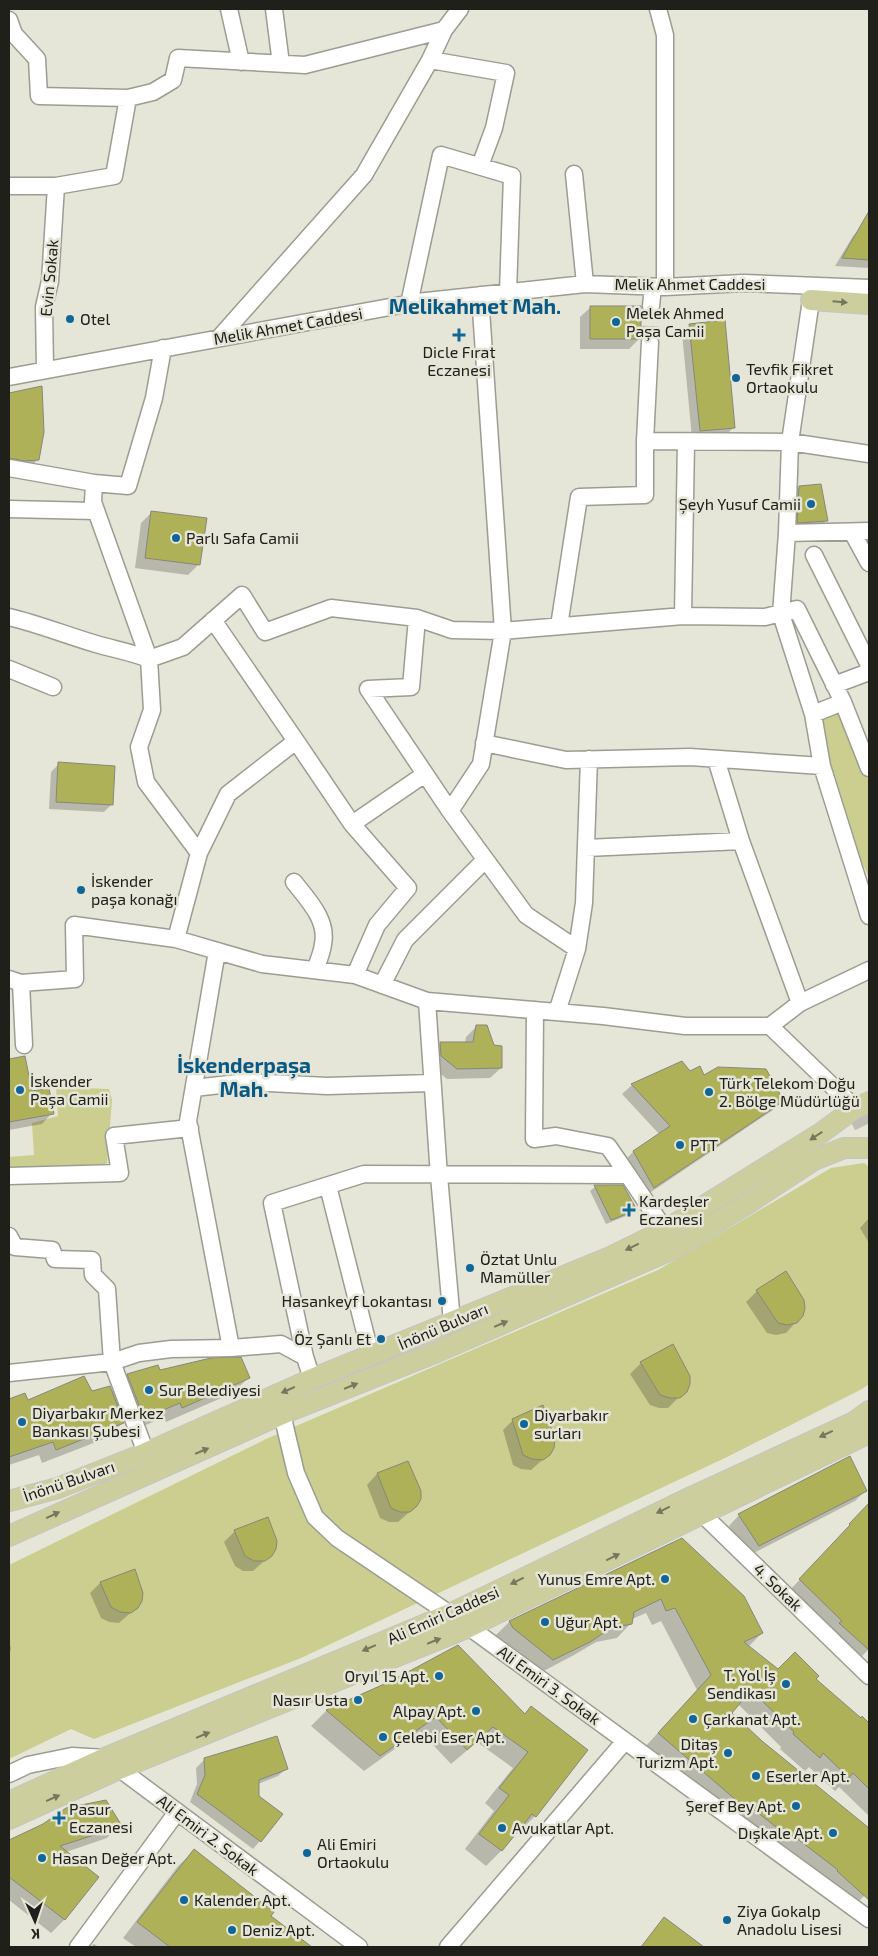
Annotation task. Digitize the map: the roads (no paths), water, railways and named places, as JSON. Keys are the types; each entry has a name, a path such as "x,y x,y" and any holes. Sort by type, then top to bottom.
{"main road":[{"path":"814,292 869,304"},
{"name":"İnönü Bulvarı","path":"9,1501 58,1488 146,1453 312,1379 608,1258 665,1230 821,1133 862,1105"},
{"path":"9,1536 282,1414 437,1352 673,1249 814,1160 844,1148 869,1148"},
{"path":"9,1818 112,1764 469,1627 702,1513 866,1427"},
{"name":"Ali Emiri Caddesi","path":"9,1802 112,1764 450,1614 685,1500 866,1427"}],"street":[{"path":"229,9 240,62"},
{"path":"274,9 281,64"},
{"path":"219,338 364,175 430,60 444,30 460,9"},
{"path":"652,306 659,287 665,35 658,9"},
{"path":"9,20 14,34 37,59 39,96 128,98 153,92 173,80 178,58 305,65 444,30"},
{"path":"430,60 506,73 494,128 480,166"},
{"path":"9,186 56,186 114,176 128,98"},
{"path":"409,304 441,155 512,176 508,292"},
{"path":"574,174 585,284"},
{"name":"Evin Sokak","path":"45,370 44,307 50,281 56,186"},
{"name":"Melik Ahmet Caddesi","path":"9,377 409,304 585,284 659,287 744,283 814,292 869,288"},
{"path":"814,292 790,442 787,533 780,614 813,714 822,766 869,916"},
{"path":"450,811 481,764 503,631 480,295"},
{"path":"559,626 579,497 645,495 645,441 650,342"},
{"path":"9,468 94,483 128,486 154,398 162,348"},
{"path":"645,441 790,442 869,454"},
{"path":"684,616 686,442"},
{"path":"94,483 93,502 95,511 149,659 152,710 139,747 146,782 199,853"},
{"path":"9,509 95,511"},
{"path":"787,533 869,531"},
{"path":"852,532 869,563"},
{"path":"814,555 869,665"},
{"path":"9,617 54,629 100,645 129,651 149,659 183,647 242,595 265,632 331,608 417,618 452,630 503,631 684,616 765,617 797,609 843,702 869,768"},
{"path":"417,618 411,687 368,689 450,811 526,915 577,949"},
{"path":"213,620 352,824 408,888 377,925 355,975"},
{"path":"9,670 53,687"},
{"path":"834,685 869,672"},
{"path":"813,714 843,702"},
{"path":"176,939 199,853 228,794 296,741"},
{"path":"484,744 566,760 690,757 822,766"},
{"path":"716,759 741,841 800,1003"},
{"path":"557,1012 577,949 584,903 589,760"},
{"path":"352,824 425,774"},
{"path":"586,848 741,841"},
{"path":"382,985 405,940 485,860"},
{"path":"294,882 312,905 324,931 323,944 315,970"},
{"path":"24,1045 15,981 75,980 74,925 176,939 262,964 355,975 426,1001 557,1012 685,1026 770,1026 800,1003 869,970"},
{"path":"217,951 188,1121 232,1348"},
{"path":"426,1001 452,1322"},
{"path":"535,1010 534,1139 556,1136 608,1146 665,1230"},
{"path":"770,1026 862,1105"},
{"path":"194,1088 247,1082 327,1086 432,1083"},
{"path":"9,1176 120,1174 114,1136 190,1128"},
{"path":"312,1379 305,1357 272,1203 364,1174 439,1176 628,1175"},
{"path":"328,1186 371,1356"},
{"path":"9,1236 15,1247 52,1250 55,1259 92,1260 93,1275 107,1289 112,1362 146,1453"},
{"path":"9,1373 112,1362 139,1353 172,1349 232,1348 281,1344 305,1357"},
{"name":"Ali Emiri 3. Sokak","path":"282,1414 296,1473 315,1516 336,1538 469,1627 869,1919"},
{"name":"4. Sokak","path":"685,1500 702,1513 869,1676"},
{"path":"448,1947 625,1741"},
{"path":"9,1774 28,1765 72,1756 112,1764"},
{"name":"Ali Emiri 2. Sokak","path":"112,1764 359,1947"},
{"path":"78,1947 177,1812"}],"tunnel":[{"path":"650,342 651,306"},
{"path":"855,1108 866,1130 869,1132"}],"place":[{"name":"Otel","path":"70,319"},
{"name":"Melek Ahmed Paşa Camii","path":"616,322"},
{"name":"Dicle Fırat Eczanesi","path":"459,335"},
{"name":"Tevfik Fikret Ortaokulu","path":"736,378"},
{"name":"Şeyh Yusuf Camii","path":"811,504"},
{"name":"Parlı Safa Camii","path":"176,538"},
{"name":"İskender paşa konağı","path":"81,890"},
{"name":"İskender Paşa Camii","path":"20,1090"},
{"name":"Türk Telekom Doğu 2. Bölge Müdürlüğü","path":"709,1092"},
{"name":"PTT","path":"680,1145"},
{"name":"Kardeşler Eczanesi","path":"629,1210"},
{"name":"Öztat Unlu Mamüller","path":"470,1268"},
{"name":"Hasankeyf Lokantası","path":"442,1301"},
{"name":"Öz Şanlı Et","path":"381,1339"},
{"name":"Sur Belediyesi","path":"149,1390"},
{"name":"Diyarbakır Merkez Bankası Şubesi","path":"22,1422"},
{"name":"Diyarbakır surları","path":"524,1424"},
{"name":"Yunus Emre Apt.","path":"665,1579"},
{"name":"Uğur Apt.","path":"545,1622"},
{"name":"Oryıl 15 Apt.","path":"439,1676"},
{"name":"T. Yol İş Sendikası","path":"786,1684"},
{"name":"Nasır Usta","path":"358,1700"},
{"name":"Alpay Apt.","path":"476,1711"},
{"name":"Çarkanat Apt.","path":"693,1719"},
{"name":"Çelebi Eser Apt.","path":"383,1737"},
{"name":"Ditaş Turizm Apt.","path":"728,1753"},
{"name":"Eserler Apt.","path":"756,1776"},
{"name":"Şeref Bey Apt.","path":"796,1806"},
{"name":"Pasur Eczanesi","path":"59,1818"},
{"name":"Avukatlar Apt.","path":"502,1828"},
{"name":"Dışkale Apt.","path":"833,1833"},
{"name":"Ali Emiri Ortaokulu","path":"307,1853"},
{"name":"Hasan Değer Apt.","path":"42,1858"},
{"name":"Kalender Apt.","path":"184,1900"},
{"name":"Ziya Gokalp Anadolu Lisesi","path":"727,1920"},
{"name":"Deniz Apt.","path":"232,1930"}],"district":[{"name":"Melikahmet Mah.","path":"475,307"},
{"name":"İskenderpaşa Mah.","path":"244,1078"}]}
